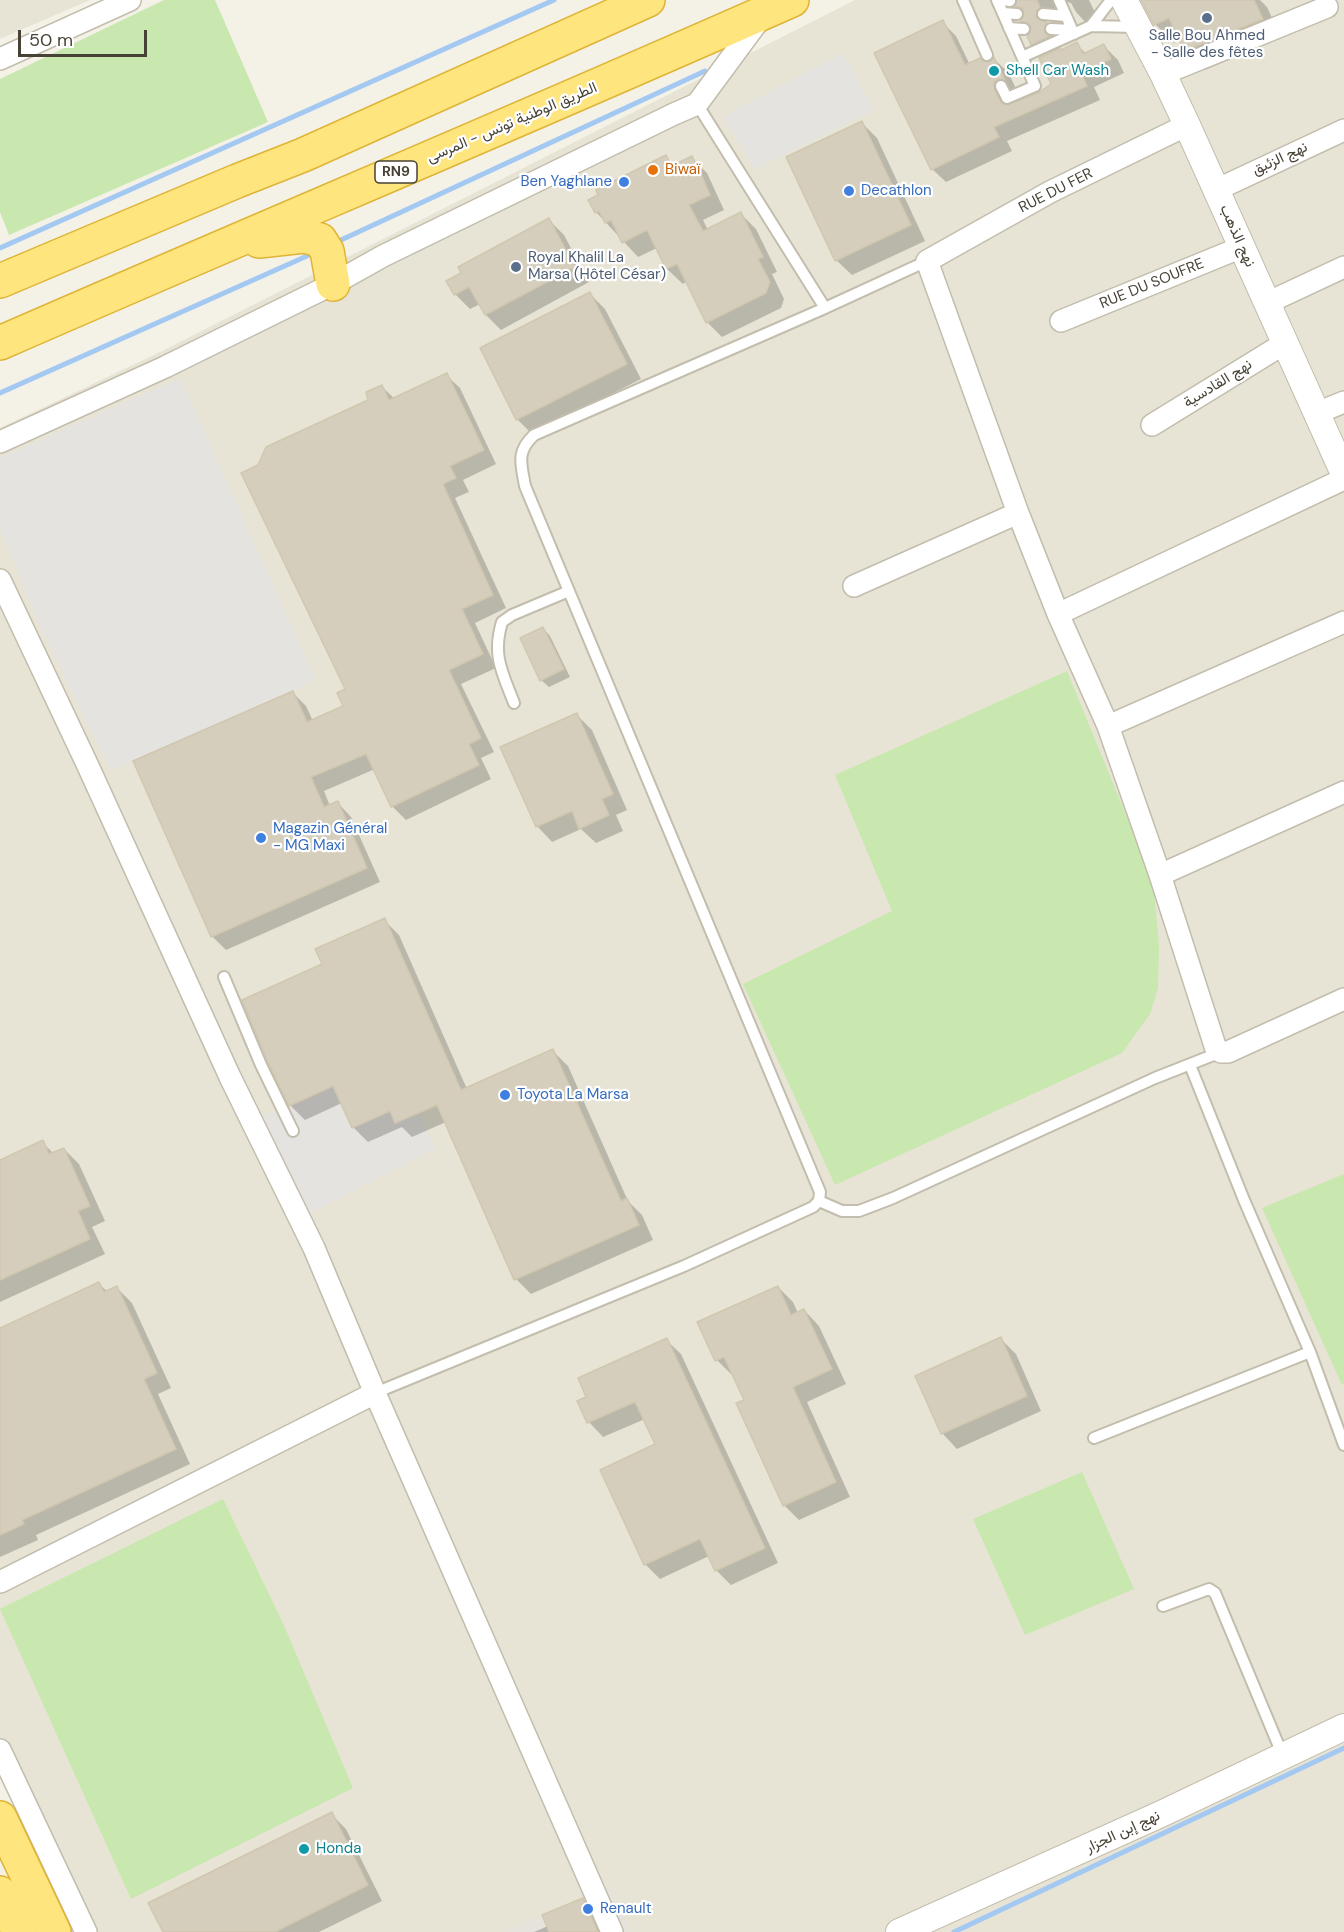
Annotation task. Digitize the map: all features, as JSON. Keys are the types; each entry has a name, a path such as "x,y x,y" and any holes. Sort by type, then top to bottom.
{"highway":[{"path":"0,281 303,155 648,0"},
{"name":"الطريق الوطنية تونس - المرسى","path":"0,343 611,81 778,6"},
{"path":"224,245 304,236 314,237 326,246 333,284"},
{"path":"0,1818 54,1932"},
{"path":"0,1893 19,1932"}],"street":[{"path":"0,59 130,0"},
{"name":"نهج الذهب","path":"1124,0 1187,125 1344,474"},
{"path":"0,442 165,368 333,284 383,256 697,104 778,6"},
{"path":"1163,74 1328,7"},
{"name":"RUE DU FER","path":"927,261 1050,192 1187,125"},
{"name":"نهج الزئبق","path":"1216,190 1344,130"},
{"name":"RUE DU SOUFRE","path":"1061,321 1242,247"},
{"path":"927,261 1018,513 1058,614 1108,726 1160,875 1215,1049 1228,1052 1344,999"},
{"path":"1267,303 1344,267"},
{"name":"نهج القادسية","path":"1152,425 1285,343"},
{"path":"1317,413 1344,402"},
{"path":"1058,614 1344,479"},
{"path":"854,586 1018,513"},
{"path":"0,580 230,1077 314,1248 375,1393 612,1932"},
{"path":"1108,726 1344,622"},
{"path":"1160,875 1344,792"},
{"path":"0,1582 375,1393"},
{"name":"نهج إبن الجزار","path":"899,1932 1063,1859 1344,1727"},
{"path":"0,1750 86,1932"}],"lane":[{"path":"963,0 987,55"},
{"path":"997,0 1035,86 1007,98 1001,86"},
{"path":"1004,0 1010,1"},
{"path":"1091,26 1112,0"},
{"path":"1056,1 1073,32"},
{"path":"1003,13 1017,14"},
{"path":"1044,14 1066,16"},
{"path":"1022,57 1073,32 1091,26 1138,27"},
{"path":"1010,28 1024,29"},
{"path":"1051,29 1073,32"},
{"path":"697,104 825,308"},
{"path":"375,1393 684,1266 813,1207 819,1201 820,1192 525,486 520,459 524,444 534,435 927,261"},
{"path":"514,703 498,663 498,635 502,622 512,615 569,591"},
{"path":"224,977 261,1065 293,1131"},
{"path":"819,1201 842,1211 859,1211 893,1198 1155,1078 1221,1052"},
{"path":"1190,1065 1244,1200 1310,1352 1344,1445"},
{"path":"1094,1438 1310,1352"},
{"path":"1163,1606 1209,1589 1215,1593 1283,1756"}],"shaded area":[{"path":"0,0 90,0 0,39"},
{"path":"855,0 1344,0 1344,1932 83,1932 0,1743 0,428 160,352"},
{"path":"843,53 874,110 755,169 723,117"},
{"path":"180,378 316,680 111,771 41,628 0,529 0,458"},
{"path":"333,1086 352,1128 390,1111 419,1112 435,1149 305,1216 263,1116"},
{"name":"Renault","path":"609,1886 630,1932 504,1932"}],"green space":[{"path":"164,0 215,0 268,122 9,235 0,212 0,79"},
{"path":"1067,671 1153,881 1159,945 1158,988 1150,1014 1122,1053 835,1185 743,984 892,911 835,775"},
{"path":"1344,1174 1344,1384 1342,1385 1262,1208"},
{"path":"1082,1472 1134,1589 1025,1635 973,1519"},
{"path":"223,1499 282,1621 353,1788 131,1899 0,1609"}],"building":[{"path":"1017,0 1037,0 1040,7 1036,17 1047,22 1044,29 1045,33 1050,36 1031,45 1027,36 1031,26 1020,21 1024,14 1022,8 1015,6"},
{"path":"1141,0 1254,0 1263,19 1184,51 1169,18 1154,25"},
{"path":"943,20 965,65 980,58 989,62 994,57 1005,80 994,82 994,89 1001,102 1006,105 1038,93 1051,84 1039,58 1060,48 1061,50 1077,42 1083,54 1104,44 1111,59 1081,72 1087,86 994,127 999,137 931,170 874,53"},
{"name":"Decathlon","path":"862,121 911,225 835,261 786,157"},
{"path":"666,155 672,166 692,156 702,176 710,195 689,205 703,231 741,212 763,257 758,259 770,282 766,293 706,323 677,264 666,269 647,230 622,243 611,220 605,223 599,211 595,213 588,200 598,195 596,190"},
{"name":"Royal Khalil La Marsa (Hôtel César)","path":"549,218 575,267 485,315 469,287 454,295 446,281 461,273 458,267"},
{"path":"590,292 627,364 516,420 480,348"},
{"path":"447,373 484,450 450,466 456,478 443,484 493,595 462,609 483,654 449,670 481,738 469,744 479,765 391,807 366,754 311,777 324,807 338,801 367,868 211,937 133,761 293,691 307,722 343,706 337,693 345,689 241,473 258,465 266,447 368,400 366,392 382,385 389,400"},
{"path":"543,627 564,669 540,681 520,638"},
{"path":"577,713 613,794 602,799 609,815 579,829 572,811 536,827 500,747"},
{"path":"385,918 461,1090 553,1049 621,1201 627,1198 639,1225 514,1280 437,1105 395,1123 390,1111 352,1128 333,1086 289,1106 242,1000 322,964 315,949"},
{"path":"43,1140 49,1154 64,1148 90,1206 78,1211 90,1239 0,1280 0,1160"},
{"path":"99,1282 104,1292 117,1286 157,1373 144,1379 176,1449 22,1520 24,1524 0,1535 0,1328"},
{"path":"778,1286 791,1315 804,1309 832,1369 793,1387 836,1482 783,1506 736,1403 744,1400 724,1357 715,1361 697,1322"},
{"path":"1001,1337 1027,1396 941,1434 915,1376"},
{"path":"667,1338 765,1548 715,1571 700,1539 644,1565 600,1470 655,1444 635,1402 587,1423 577,1401 586,1397 578,1378"},
{"name":"Honda","path":"332,1812 368,1885 275,1932 163,1932 148,1903"},
{"path":"583,1898 598,1932 549,1932 542,1915"}],"waterway":[{"path":"0,248 554,0"},
{"path":"341,240 705,71"},
{"path":"0,393 316,252"},
{"path":"954,1932 1344,1748"}],"place":[{"name":"Salle Bou Ahmed - Salle des fêtes","path":"1207,18"},
{"name":"Shell Car Wash","path":"994,71"},
{"name":"Biwaï","path":"653,170"},
{"name":"Ben Yaghlane","path":"624,182"},
{"name":"Decathlon","path":"849,191"},
{"name":"Royal Khalil La Marsa (Hôtel César)","path":"516,267"},
{"name":"Magazin Général - MG Maxi","path":"261,838"},
{"name":"Toyota La Marsa","path":"505,1095"},
{"name":"Honda","path":"304,1849"},
{"name":"Renault","path":"588,1909"}]}
